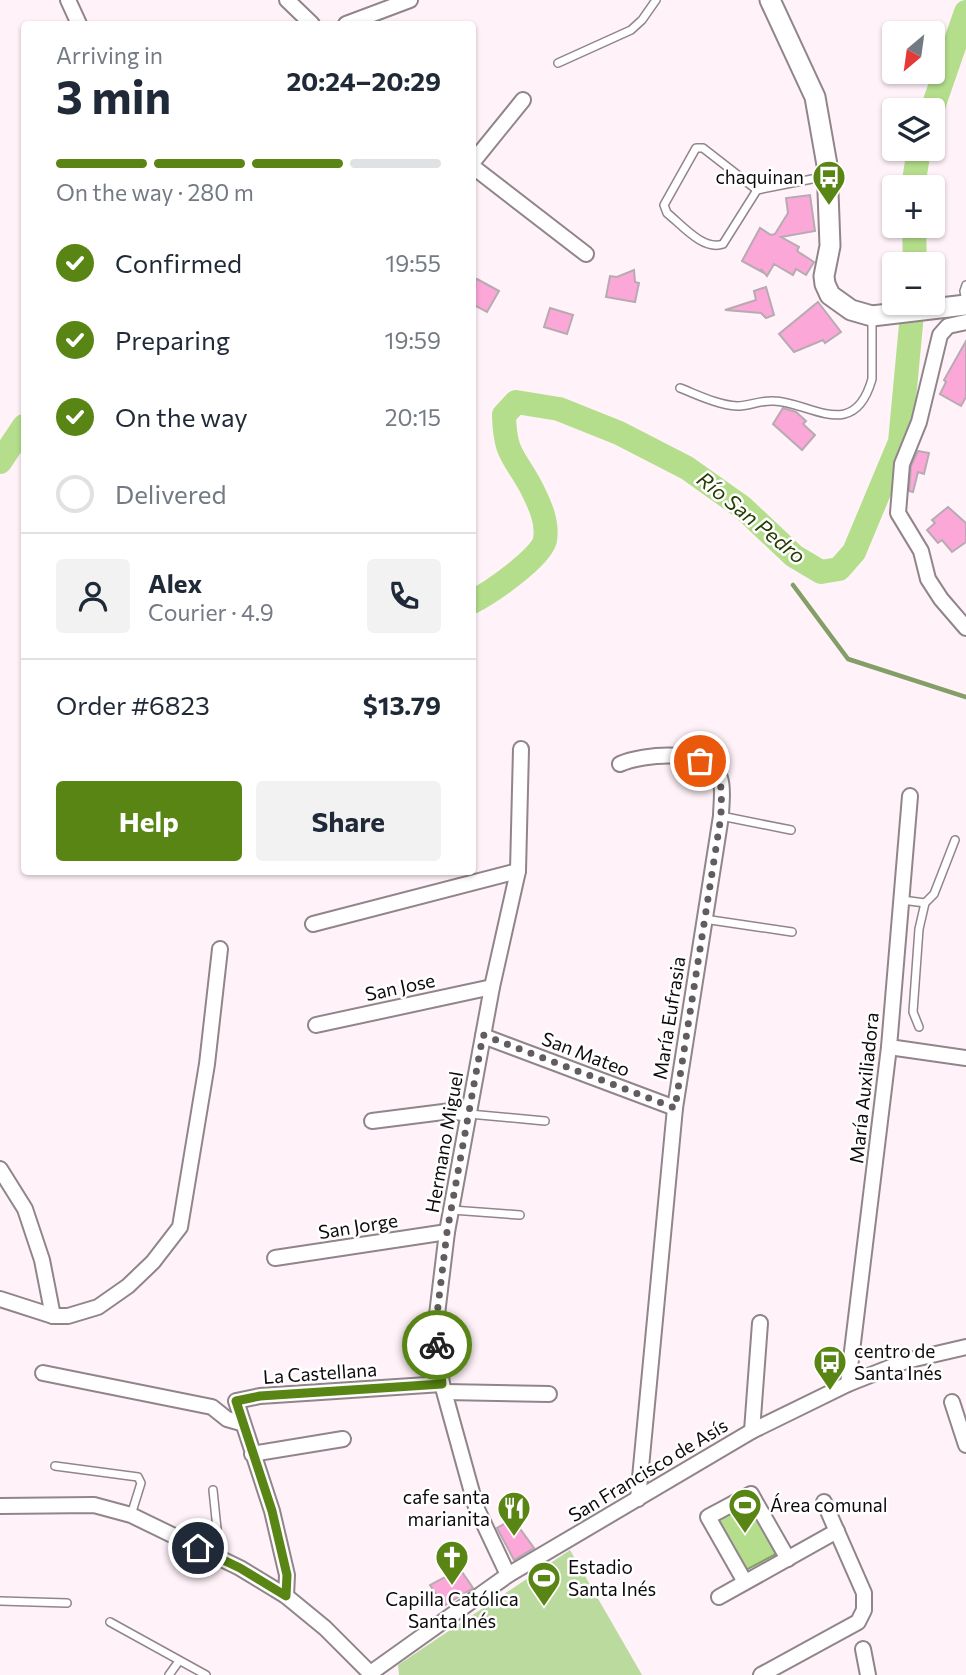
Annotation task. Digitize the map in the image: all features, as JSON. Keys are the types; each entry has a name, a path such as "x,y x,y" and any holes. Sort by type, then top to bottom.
{"street":[{"path":"68,0 78,21"},
{"path":"287,0 309,21"},
{"path":"354,21 410,0"},
{"path":"770,0 815,97 828,176 830,246 825,284 838,303 879,315 956,305"},
{"path":"476,159 523,100"},
{"path":"476,167 586,254"},
{"path":"966,322 948,326 940,335 919,422 902,464 898,513 921,551 928,579 966,628"},
{"name":"Hermano Miguel","path":"508,1575 476,1507 443,1388 435,1331 447,1232 468,1114 518,871 521,748"},
{"name":"María Eufrasia","path":"620,764 632,758 657,756 686,757 700,761 713,768 720,778 721,816 675,1108 638,1499"},
{"name":"María Auxiliadora","path":"848,1384 889,1047 910,796"},
{"path":"313,924 518,871"},
{"path":"0,1299 52,1316 68,1316 99,1307 128,1286 153,1262 180,1227 206,1065 220,949"},
{"name":"San Jose","path":"316,1025 492,987"},
{"name":"San Mateo","path":"483,1035 675,1108"},
{"path":"889,1047 966,1058"},
{"path":"372,1121 452,1111 468,1114"},
{"path":"0,1169 25,1209 41,1260 52,1316"},
{"name":"San Jorge","path":"275,1258 447,1232"},
{"path":"752,1431 760,1323"},
{"name":"San Francisco de Asís","path":"372,1673 508,1575 752,1431 848,1384 906,1361 966,1347"},
{"path":"43,1373 212,1407 227,1419 242,1423 275,1524 287,1575 286,1596"},
{"path":"443,1388 549,1394"},
{"name":"La Castellana","path":"242,1423 236,1406 239,1399 443,1388"},
{"path":"952,1402 963,1425 966,1445"},
{"path":"252,1454 343,1439"},
{"path":"745,1583 708,1517 751,1494 788,1559"},
{"path":"761,1675 858,1622 864,1610 864,1593 824,1502"},
{"path":"0,1506 94,1505 131,1515 220,1558 286,1596 372,1673"},
{"path":"719,1597 837,1531"},
{"path":"863,1649 868,1675"}],"lane":[{"path":"558,64 631,30 656,0"},
{"path":"758,190 703,148 696,148 664,205 667,212 707,245 716,246 723,244 758,190 828,176"},
{"path":"956,305 966,285"},
{"path":"681,388 735,406 775,401 831,415 845,412 856,407 872,379 879,315"},
{"path":"721,816 791,830"},
{"path":"919,1027 913,1012 919,929 925,903 934,894 955,840"},
{"path":"901,900 925,903"},
{"path":"704,919 792,932"},
{"path":"468,1114 545,1121"},
{"path":"452,1210 520,1215"},
{"path":"55,1466 138,1477 141,1483 131,1515"},
{"path":"213,1490 220,1558"},
{"path":"0,1601 67,1603"},
{"path":"110,1622 206,1675"},
{"path":"169,1675 179,1661"}],"shaded area":[{"name":"Área comunal","path":"746,1498 776,1554 746,1570 714,1517"},
{"name":"Estadio Santa Inés","path":"570,1550 642,1675 399,1675 398,1665"}],"building":[{"path":"810,195 815,231 781,237 799,247 797,251 814,262 806,275 796,269 793,275 774,264 767,276 761,269 762,272 742,261 760,228 771,235 775,234 788,213 786,198"},
{"path":"634,270 635,282 639,283 635,302 606,297 610,276 617,277"},
{"path":"476,280 499,291 487,312 476,306"},
{"path":"766,287 774,315 766,318 761,313 725,310 756,300 754,291"},
{"path":"818,302 841,332 825,343 823,340 794,352 779,334"},
{"path":"550,308 573,315 567,334 544,327"},
{"path":"966,341 966,397 961,406 940,394 946,382 944,380"},
{"path":"783,408 796,412 806,421 803,424 815,435 802,450 773,424"},
{"path":"918,451 929,453 924,474 918,472 913,492 909,491 911,466"},
{"path":"948,507 966,523 966,542 952,552 942,540 938,543 927,530 935,523 932,520"},
{"name":"cafe santa marianita","path":"513,1519 534,1548 514,1560 497,1528"},
{"name":"Capilla Católica Santa Inés","path":"460,1569 473,1588 444,1606 430,1585"}],"waterway":[{"name":"Río San Pedro","path":"936,98 966,12"},
{"name":"Río San Pedro","path":"915,175 917,161"},
{"name":"Río San Pedro","path":"914,238 915,252"},
{"name":"Río San Pedro","path":"476,600 525,565 545,540 540,507 506,440 504,415 516,402 559,409 619,433 687,468 742,507 794,556 821,572 839,569 854,552 900,442 912,315"},
{"name":"Río San Pedro","path":"0,462 21,430"},
{"path":"793,585 848,659 966,697"}],"way so far":[{"path":"437,1345 435,1331 447,1232 483,1035 675,1108 721,816 720,778 713,768 700,761"}],"place":[{"name":"chaquinan","path":"829,207"},
{"name":"centro de Santa Inés","path":"830,1392"},
{"name":"Área comunal","path":"745,1535"},
{"name":"cafe santa marianita","path":"514,1538"},
{"name":"Capilla Católica Santa Inés","path":"452,1587"},
{"name":"Estadio Santa Inés","path":"544,1608"}],"route":[{"path":"198,1548 240,1568 286,1596 287,1575 272,1511 236,1401 260,1396 442,1384 437,1345"}]}
